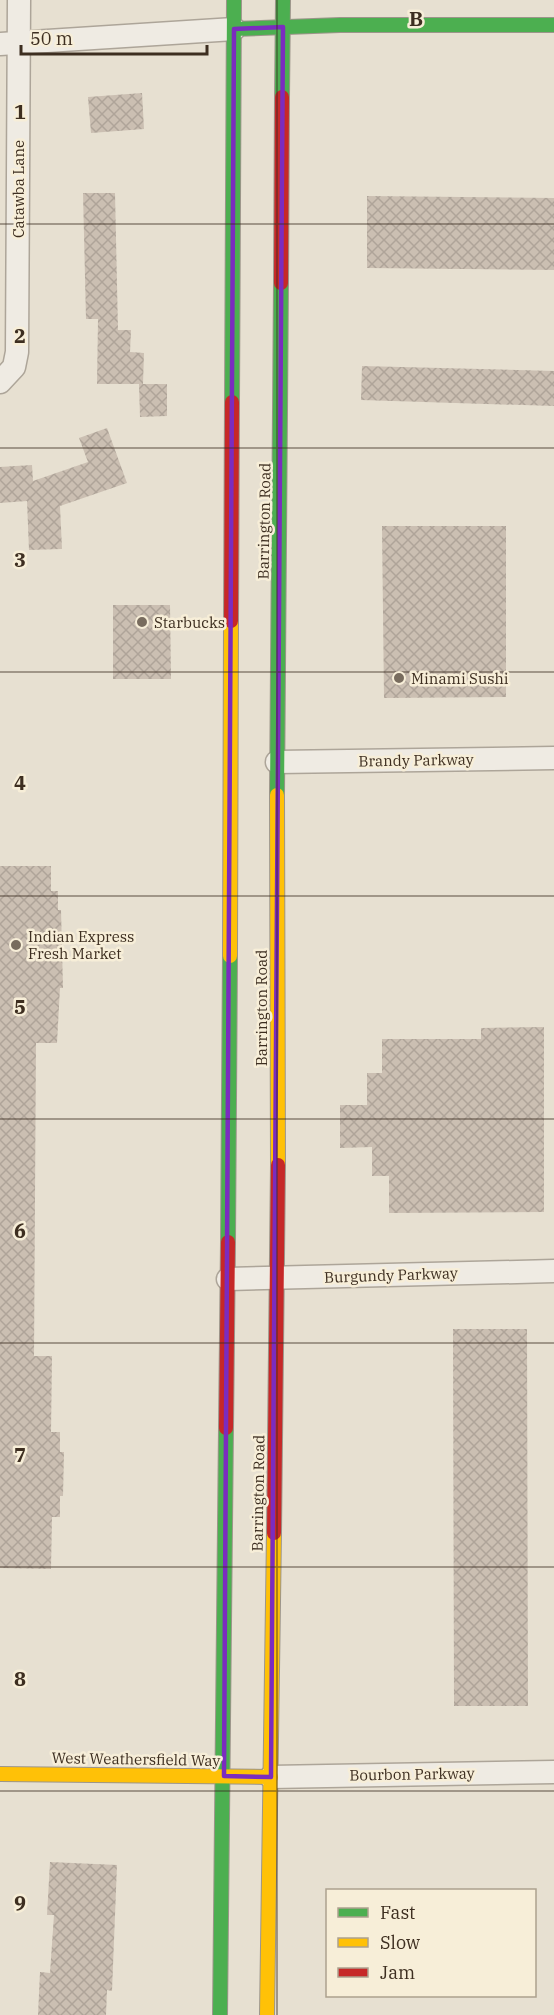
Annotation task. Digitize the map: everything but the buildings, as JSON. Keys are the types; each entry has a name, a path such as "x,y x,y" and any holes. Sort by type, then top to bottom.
{"main road":[{"name":"Barrington Road","path":"220,2015 228,1279 234,0"},
{"name":"Barrington Road","path":"267,2015 278,1279 278,762 283,0"},
{"path":"234,29 554,26"},
{"name":"West Weathersfield Way","path":"0,1774 271,1777"}],"street":[{"name":"Catawba Lane","path":"4,379 17,360 10,44 19,0"},
{"path":"10,44 234,29"},
{"name":"Brandy Parkway","path":"278,762 554,758"},
{"name":"Burgundy Parkway","path":"228,1279 554,1271"},
{"name":"Bourbon Parkway","path":"271,1777 554,1772"}],"highlighted area":[{"path":"283,27 271,1777 224,1776 234,29"}],"traffic: fast":[{"path":"232,402 234,0"},
{"path":"282,97 283,0"},
{"path":"234,29 340,25 554,25"},
{"path":"277,795 281,283"},
{"path":"228,1242 230,956"},
{"path":"220,2015 226,1428"}],"traffic: slow":[{"path":"230,956 231,621"},
{"path":"277,795 278,1165"},
{"path":"267,2015 274,1533"},
{"path":"0,1774 271,1777"}],"traffic: jam":[{"path":"281,283 282,97"},
{"path":"231,621 232,402"},
{"path":"274,1533 278,1165"},
{"path":"226,1428 228,1242"}],"place":[{"name":"Starbucks","path":"142,622"},
{"name":"Minami Sushi","path":"399,678"},
{"name":"Indian Express Fresh Market","path":"16,945"}]}
